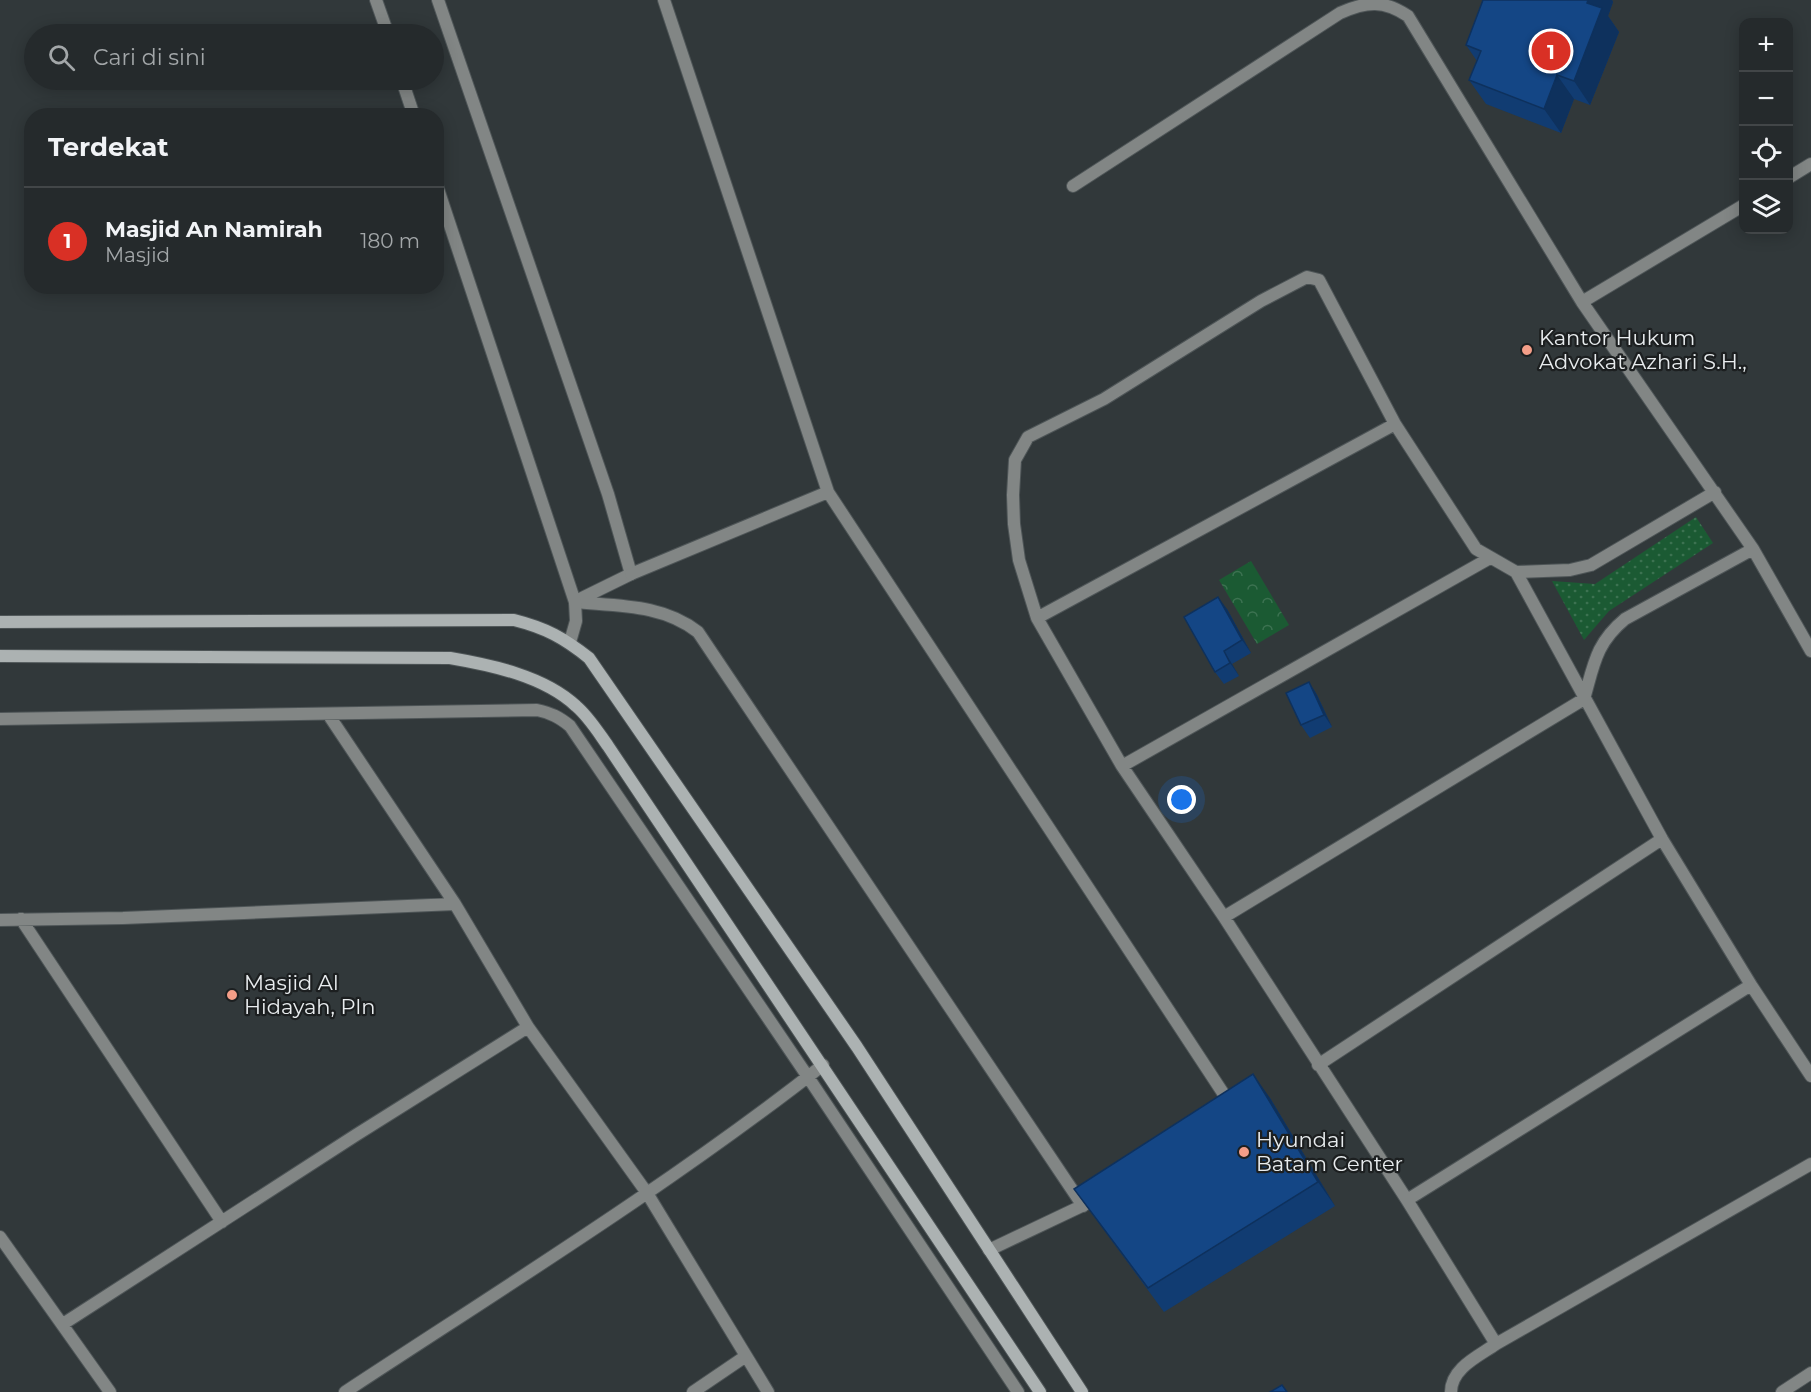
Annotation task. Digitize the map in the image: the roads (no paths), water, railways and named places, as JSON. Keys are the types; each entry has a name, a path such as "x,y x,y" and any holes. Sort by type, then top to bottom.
{"main road":[{"path":"0,622 514,620 539,626 570,642 589,658 857,1047 1082,1392"},
{"path":"0,656 450,658 507,670 553,690 576,705 592,723 823,1065 1040,1392"}],"street":[{"path":"376,0 384,24"},
{"path":"438,0 604,483 631,574"},
{"path":"663,0 828,492 1224,1099"},
{"path":"1073,186 1340,13 1355,6 1374,2 1385,2 1397,6 1408,16 1582,302 1753,549 1811,651"},
{"path":"405,90 411,108"},
{"path":"1793,175 1811,164"},
{"path":"444,207 575,602 576,621 570,642"},
{"path":"1582,302 1739,207"},
{"path":"1496,1344 1407,1200 1224,917 1122,766 1037,618 1019,560 1014,524 1015,460 1028,437 1104,399 1261,301 1306,277 1319,280 1395,424 1476,549 1516,572 1570,570 1591,565 1715,492"},
{"path":"1037,618 1395,424"},
{"path":"575,602 631,574 828,492"},
{"path":"1224,917 1584,699 1601,644 1611,631 1625,619 1753,549"},
{"path":"1122,766 1490,558"},
{"path":"1516,572 1662,839 1751,985 1811,1076"},
{"path":"575,602 653,610 674,617 698,632 1083,1206"},
{"path":"0,719 537,710 551,712 561,718 570,726 808,1077 1018,1392"},
{"path":"328,714 455,904 528,1028 647,1193 768,1392"},
{"path":"1318,1065 1662,839"},
{"path":"0,920 123,918 455,904"},
{"path":"21,919 222,1222"},
{"path":"1407,1200 1751,985"},
{"path":"63,1324 356,1135 528,1028"},
{"path":"345,1392 647,1193 823,1065"},
{"path":"1451,1392 1452,1382 1464,1366 1496,1344 1811,1164"},
{"path":"989,1250 1100,1196"},
{"path":"0,1237 110,1392"},
{"path":"693,1392 746,1356"},
{"path":"1782,1392 1811,1373"}],"place":[{"name":"Masjid An Namirah","path":"1551,51"},
{"name":"Kantor Hukum Advokat Azhari S.H.,","path":"1527,350"},
{"name":"Masjid Al Hidayah, Pln","path":"232,995"},
{"name":"Hyundai Batam Center","path":"1244,1152"}]}
